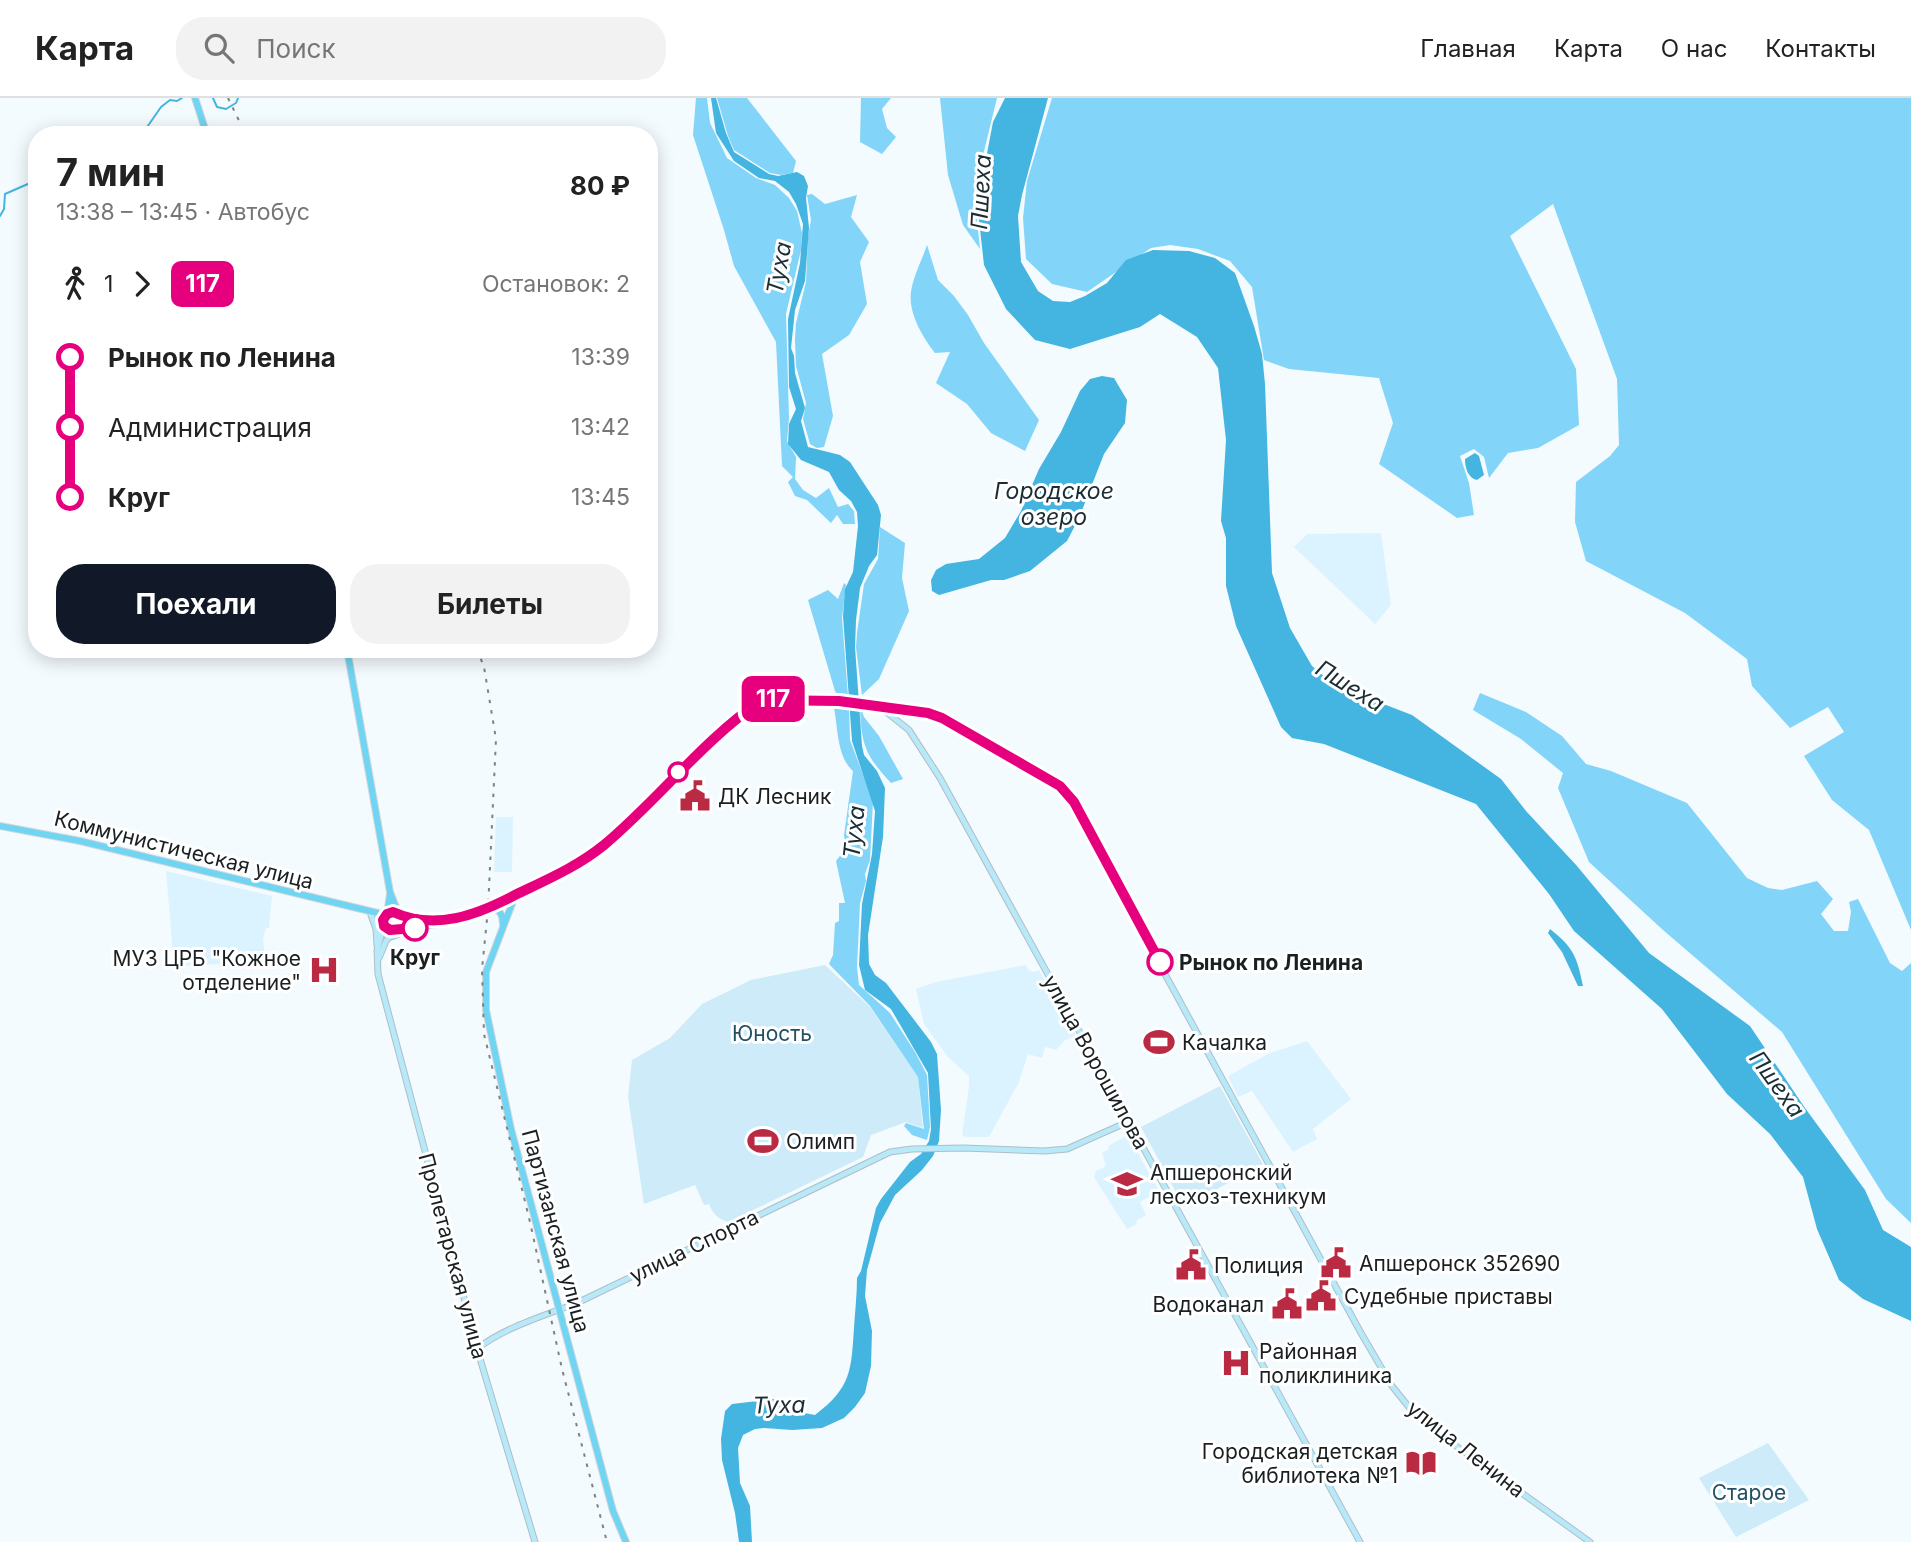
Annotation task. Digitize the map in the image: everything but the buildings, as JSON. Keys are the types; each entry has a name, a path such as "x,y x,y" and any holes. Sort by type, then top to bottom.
{"main road":[{"path":"195,98 204,126"},
{"path":"349,658 390,892 402,922 386,941 379,956 378,968"},
{"name":"улица Ленина","path":"514,896 564,872 604,845 678,772 762,700 839,701 911,709 942,718 1060,786 1074,802 1101,857 1361,1334 1400,1397 1452,1444 1590,1542"},
{"name":"улица Ворошилова","path":"877,706 917,739 940,778 1360,1542"},
{"path":"902,724 902,715 911,709"},
{"name":"Коммунистическая улица","path":"0,826 80,841 386,915"},
{"path":"377,950 376,929 370,913 383,907 390,892"},
{"path":"390,892 384,925 388,929 396,930 464,918 514,896"},
{"path":"390,892 400,908 413,919"},
{"name":"Партизанская улица","path":"514,896 486,972 486,1010 511,1129 613,1511 626,1542"},
{"path":"491,908 499,911 502,926"},
{"path":"386,915 393,912 413,919 464,918"},
{"name":"Коммунистическая улица","path":"370,913 384,925"},
{"name":"Пролетарская улица","path":"384,925 377,950 378,968 478,1348 535,1542"},
{"path":"386,941 415,928"},
{"name":"улица Спорта","path":"478,1348 488,1340 559,1310 890,1152 953,1148 1045,1151 1067,1149 1131,1123"}],"shaded area":[{"path":"696,98 707,98 710,123 727,158 756,178 775,185 789,198 797,211 802,233 801,250 786,314 789,418 787,441 796,457 795,479 803,490 816,498 829,488 838,507 848,504 854,511 855,524 843,524 837,515 831,523 807,500 795,496 788,482 793,477 782,466 776,342 734,266 693,135"},
{"path":"717,98 747,98 796,161 793,173 770,173 734,150"},
{"path":"861,98 891,98 882,109 887,128 896,137 882,154 860,142"},
{"path":"940,98 997,98 974,192 980,249 963,225 948,175"},
{"path":"1052,98 1911,98 1911,930 1869,830 1832,800 1804,756 1844,732 1828,707 1790,728 1752,686 1747,659 1685,613 1586,561 1575,522 1576,482 1610,456 1619,445 1617,379 1553,204 1510,236 1576,369 1579,425 1538,448 1508,453 1489,478 1484,457 1474,449 1460,456 1469,483 1474,515 1457,518 1379,464 1393,423 1379,378 1289,369 1264,360 1252,287 1230,261 1198,249 1170,245 1151,248 1087,292 1052,284 1026,259 1023,218 1027,181"},
{"path":"812,194 825,204 857,195 851,217 869,242 860,262 867,304 849,335 822,354 833,416 824,447 817,448 810,444 803,419 806,403 796,366 795,339 806,282 811,220 807,195"},
{"path":"927,245 938,280 968,315 984,343 1039,420 1025,451 991,433 967,404 936,383 950,352 935,353 930,347 917,325 911,300 914,280"},
{"path":"880,527 905,543 902,578 909,611 879,679 862,695 856,647 857,633 864,584 878,559"},
{"path":"1381,533 1391,605 1375,624 1294,547 1307,534"},
{"path":"844,583 846,585 842,618 848,696 838,695 835,691 808,600 828,590 838,599"},
{"path":"1480,693 1526,712 1562,736 1586,764 1611,771 1687,803 1747,878 1768,888 1782,890 1817,881 1833,899 1821,914 1834,931 1848,931 1851,912 1849,902 1858,899 1890,963 1902,971 1911,963 1911,1223 1886,1199 1782,1032 1663,930 1589,862 1558,788 1563,773 1521,739 1473,710"},
{"path":"843,703 849,706 850,740 873,801 870,860 860,903 857,967 859,985 890,1013 927,1075 930,1127 927,1140 912,1135 904,1126 906,1123 924,1129 918,1077 870,1006 829,964 833,955 835,923 839,921 839,903 845,903 836,861 846,848 844,835 853,771 841,750 834,708"},
{"path":"860,706 864,717 879,736 903,779 891,783 870,756 863,740"},
{"path":"496,817 513,817 512,872 494,872"},
{"path":"166,871 272,896 269,928 266,928 263,939 266,962 174,966"},
{"path":"1026,965 1028,970 1033,972 1039,970 1076,1035 1064,1041 1056,1050 1045,1047 1042,1058 1028,1054 1019,1082 989,1137 967,1137 962,1135 969,1076 948,1057 924,1024 916,989 936,982"},
{"path":"1307,1041 1351,1099 1313,1129 1317,1139 1293,1152 1252,1091 1238,1097 1228,1076 1270,1053"},
{"name":"Апшеронский лесхоз-техникум","path":"1128,1135 1159,1191 1140,1202 1146,1215 1127,1229 1094,1177 1096,1171 1106,1166 1102,1153 1109,1149 1108,1146"}],"green space":[{"name":"Юность","path":"825,965 870,1007 918,1077 923,1128 906,1122 871,1135 863,1157 728,1222 716,1215 709,1204 704,1205 695,1185 644,1204 628,1097 632,1060 670,1038 702,1004 751,980"},
{"path":"1220,1086 1263,1164 1184,1207 1141,1127"},
{"name":"Старое","path":"1768,1443 1809,1500 1736,1537 1699,1478"}],"water":[{"name":"Туха","path":"711,98 716,98 734,152 769,174 778,176 797,172 804,176 808,186 806,198 809,228 805,281 795,310 791,348 805,408 801,421 808,447 840,455 850,462 878,505 881,515 877,555 860,588 855,647 862,746 864,755 877,771 885,788 883,837 868,935 869,964 875,975 886,983 931,1042 937,1054 941,1110 939,1141 933,1156 895,1195 880,1223 867,1270 865,1296 872,1331 871,1366 865,1393 844,1418 822,1428 764,1428 743,1435 738,1448 740,1483 750,1506 752,1542 739,1542 722,1460 721,1439 725,1411 732,1404 774,1399 799,1412 815,1415 836,1396 850,1367 857,1278 876,1208 910,1162 921,1154 929,1141 931,1129 928,1073 891,1009 865,990 859,965 862,904 872,854 875,811 852,741 843,616 845,589 853,572 857,512 851,501 839,490 829,472 801,460 788,444 789,424 796,409 789,387 788,319 800,263 803,224 789,192 775,181 759,178 734,161 716,133"},
{"name":"Пшеха","path":"1005,98 1048,98 1018,216 1021,262 1038,291 1053,301 1070,302 1107,283 1126,260 1153,250 1189,251 1215,258 1235,273 1262,354 1272,573 1290,628 1312,666 1356,703 1373,700 1412,715 1501,779 1649,953 1750,1026 1865,1190 1883,1230 1911,1247 1911,1321 1863,1299 1839,1280 1817,1229 1803,1177 1770,1134 1727,1094 1662,1009 1574,931 1549,894 1476,804 1324,744 1292,738 1281,727 1236,626 1226,586 1226,538 1221,521 1226,440 1218,368 1197,337 1160,314 1140,327 1070,349 1035,340 1006,309 984,265 976,193 993,122"},
{"name":"Городское озеро","path":"1102,376 1114,378 1127,400 1125,423 1104,454 1067,541 1030,571 939,595 932,591 931,580 936,570 946,564 979,559 1005,538 1080,391 1090,379"},
{"path":"1475,453 1479,456 1484,475 1477,480 1469,475 1465,462 1465,459"},
{"path":"1550,929 1573,954 1583,986 1578,986 1562,952 1548,933"}],"waterway":[{"path":"148,126 161,107 170,100 177,101 182,98"},
{"path":"213,98 217,107 226,109 236,103 238,98"},
{"path":"0,216 4,209 5,194 28,184"}],"railway":[{"path":"228,98 242,126"},
{"path":"480,658 496,739 488,909 482,969 484,1034 530,1222 562,1369 607,1542"}],"bus line":[{"name":"117","path":"415,928 393,931 384,926 383,920 390,912 397,913 400,917 422,920 464,918 491,908 564,872 604,845 678,772 749,708 762,700 775,698 826,700 911,709 942,718 1060,786 1074,802 1101,857 1160,962"}],"place":[{"name":"ДК Лесник","path":"695,796"},
{"name":"Круг","path":"415,928"},
{"name":"Рынок по Ленина","path":"1160,962"},
{"name":"МУЗ ЦРБ \"Кожное отделение\"","path":"324,970"},
{"name":"Качалка","path":"1159,1042"},
{"name":"Олимп","path":"763,1141"},
{"name":"Апшеронский лесхоз-техникум","path":"1127,1184"},
{"name":"Апшеронск 352690","path":"1336,1263"},
{"name":"Полиция","path":"1191,1265"},
{"name":"Судебные приставы","path":"1321,1296"},
{"name":"Водоканал","path":"1287,1304"},
{"name":"Районная поликлиника","path":"1236,1363"},
{"name":"Городская детская библиотека №1","path":"1421,1463"}]}
